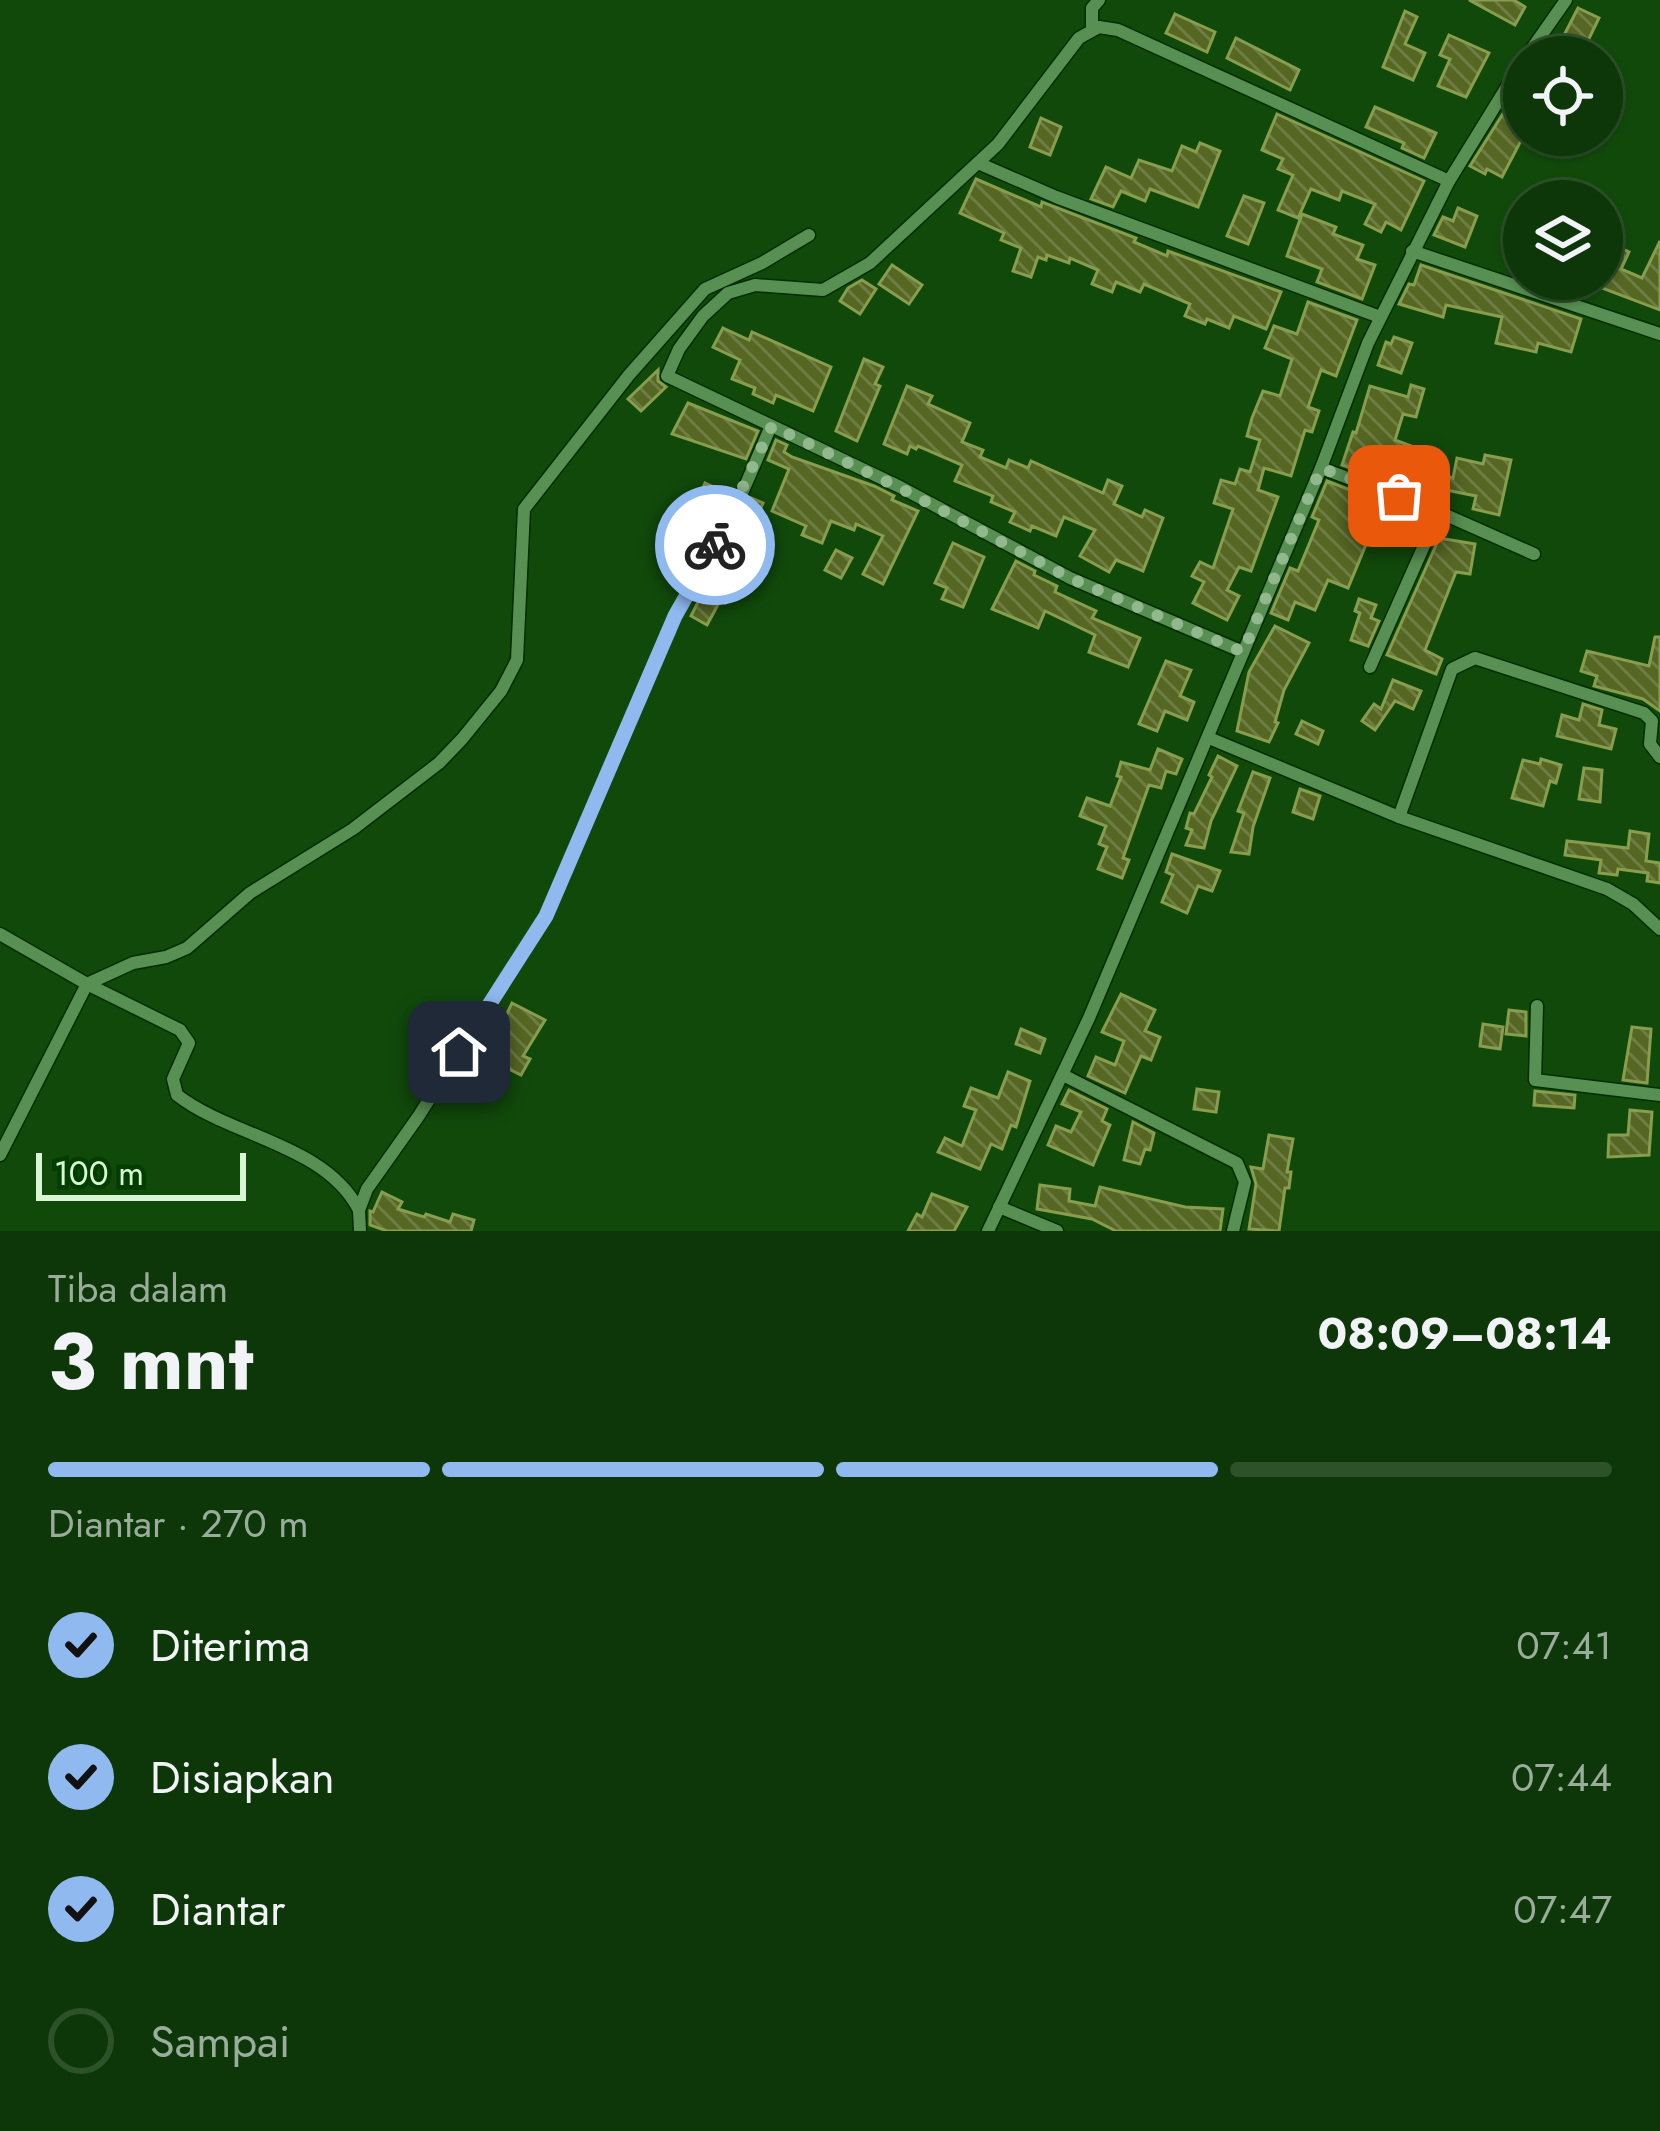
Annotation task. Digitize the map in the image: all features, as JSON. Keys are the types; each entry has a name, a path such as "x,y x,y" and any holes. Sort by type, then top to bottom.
{"street":[{"path":"1092,29 1092,8 1099,0"},
{"path":"1541,36 1566,0"},
{"path":"1243,652 1070,578 900,488 667,376 703,316 728,293 743,287 818,291 870,263 978,164 1012,128 1079,38 1092,29 1118,30 1449,181"},
{"path":"988,1231 1063,1075 1209,738 1380,317 1449,181 1503,94"},
{"path":"978,164 1380,317"},
{"path":"0,1155 87,984 133,963 187,948 250,893 352,829 439,763 462,739 501,691 518,660 524,508 629,375 704,290 809,235"},
{"path":"1412,250 1660,334"},
{"path":"361,1231 359,1210 367,1189 546,916 675,616 733,511 772,426"},
{"path":"1321,468 1534,554"},
{"path":"1370,667 1439,512"},
{"path":"1399,817 1452,669 1475,658 1648,715 1653,724 1650,744 1660,757"},
{"path":"1209,738 1399,817 1621,895 1660,929"},
{"path":"0,934 188,1038 173,1079 174,1090 182,1099 310,1163 340,1186 359,1210"},
{"path":"1537,1006 1535,1080 1660,1095"},
{"path":"1063,1075 1237,1162 1245,1183 1233,1231"},
{"path":"999,1207 1057,1231"}],"building":[{"path":"1469,0 1514,0 1525,7 1515,25"},
{"path":"1578,8 1599,18 1590,36 1564,36"},
{"path":"1405,11 1417,17 1405,44 1425,53 1413,80 1383,67"},
{"path":"1175,14 1215,32 1207,52 1166,33"},
{"path":"1449,35 1489,53 1466,97 1438,86 1450,59 1440,55"},
{"path":"1236,38 1299,70 1290,90 1227,58"},
{"path":"1375,107 1436,133 1424,158 1402,148 1404,143 1366,127"},
{"path":"1277,114 1424,181 1401,230 1386,222 1381,232 1365,224 1375,204 1342,191 1339,200 1311,189 1298,218 1278,210 1293,175 1278,169 1283,159 1262,150"},
{"path":"1503,114 1503,156 1513,156 1502,177 1470,166"},
{"path":"1041,118 1061,127 1050,155 1030,147"},
{"path":"1200,143 1220,151 1198,207 1150,189 1145,201 1121,191 1113,207 1091,199 1106,167 1131,178 1139,160 1172,171 1182,146 1196,152"},
{"path":"976,179 1041,207 1042,202 1136,238 1134,242 1167,256 1168,251 1281,292 1266,329 1234,316 1229,328 1207,319 1205,324 1185,316 1190,304 1144,284 1140,292 1116,282 1112,292 1092,284 1098,270 1070,258 1069,263 1047,255 1046,260 1038,257 1031,277 1013,271 1021,248 1001,240 1004,233 960,213"},
{"path":"1244,196 1264,203 1248,244 1227,236"},
{"path":"1458,208 1477,216 1465,247 1434,235 1443,217 1453,221"},
{"path":"1302,214 1336,227 1333,234 1363,245 1357,259 1375,265 1362,299 1317,282 1322,269 1287,256"},
{"path":"1660,241 1660,310 1623,296 1623,270 1642,278"},
{"path":"892,265 922,285 909,304 879,284"},
{"path":"1421,265 1503,293 1503,300 1525,300 1581,319 1571,352 1538,343 1536,352 1496,343 1502,317 1446,305 1443,317 1399,304 1409,284 1414,285"},
{"path":"862,280 876,289 860,314 840,301 848,288"},
{"path":"1308,302 1357,320 1336,376 1321,370 1308,407 1319,411 1312,432 1305,430 1291,476 1264,468 1258,490 1278,497 1251,571 1239,567 1227,590 1239,596 1227,620 1193,603 1204,582 1192,576 1200,562 1213,568 1233,509 1214,503 1221,480 1235,484 1240,469 1250,472 1260,440 1247,436 1263,391 1280,396 1292,359 1265,348 1274,326 1297,334"},
{"path":"723,328 749,340 752,332 831,367 813,411 776,395 773,403 753,394 755,388 732,379 740,360 713,347"},
{"path":"1394,337 1412,343 1401,373 1378,365 1386,342 1391,344"},
{"path":"864,359 883,367 857,441 836,431"},
{"path":"658,370 658,381 666,387 641,411 628,399"},
{"path":"1411,385 1424,389 1416,417 1403,414 1395,440 1411,446 1407,459 1429,464 1427,470 1453,478 1457,458 1483,464 1485,455 1511,460 1499,515 1473,509 1476,496 1446,490 1443,500 1342,465 1370,386 1408,397"},
{"path":"907,386 932,396 928,404 970,423 962,442 983,450 980,457 1006,468 1009,460 1028,468 1031,461 1103,493 1108,480 1122,486 1114,504 1142,517 1145,510 1163,518 1143,571 1116,560 1109,572 1080,556 1095,530 1064,517 1056,536 1032,526 1030,531 1010,522 1015,512 991,502 993,496 955,481 962,465 918,446 910,446 907,454 884,444"},
{"path":"688,403 758,431 746,459 672,434"},
{"path":"776,440 787,445 784,452 792,457 874,486 918,511 883,584 863,574 883,536 856,524 854,530 831,521 822,543 802,535 806,526 772,511 789,469 768,460"},
{"path":"1327,481 1384,503 1378,517 1371,514 1360,539 1367,542 1348,588 1328,580 1315,610 1295,602 1288,620 1271,613 1290,568 1298,571 1319,520 1312,517"},
{"path":"705,483 730,494 706,532 677,519 685,501 695,505"},
{"path":"751,498 763,503 725,603 720,601 707,625 691,616"},
{"path":"1439,538 1475,544 1470,574 1456,572 1425,650 1442,659 1436,674 1387,655"},
{"path":"953,543 984,557 963,607 942,599 947,588 935,583"},
{"path":"836,550 852,558 841,578 825,570"},
{"path":"1016,561 1057,586 1055,592 1096,611 1092,618 1140,638 1128,667 1089,652 1095,635 1045,611 1038,628 992,609"},
{"path":"1359,599 1376,605 1371,618 1379,621 1368,646 1351,640 1360,613 1355,611"},
{"path":"1275,626 1309,643 1284,690 1269,742 1237,731 1249,672"},
{"path":"1655,637 1660,637 1660,711 1643,699 1594,686 1597,676 1581,671 1587,651 1649,666"},
{"path":"1166,661 1191,670 1180,696 1194,702 1187,720 1165,711 1157,731 1139,724"},
{"path":"1393,680 1421,691 1413,709 1395,701 1375,730 1362,721 1374,704 1381,709"},
{"path":"1583,704 1602,710 1599,725 1616,729 1611,749 1557,736 1562,715 1579,720"},
{"path":"1302,721 1323,731 1318,744 1296,734"},
{"path":"1158,749 1182,759 1176,774 1166,771 1161,788 1149,785 1123,858 1129,860 1122,878 1098,869 1107,847 1099,844 1106,826 1080,816 1087,798 1110,806 1121,777 1117,776 1121,762 1150,770"},
{"path":"1218,756 1237,766 1204,848 1186,845 1192,830 1186,828 1190,813 1194,814"},
{"path":"1541,759 1561,765 1556,783 1550,781 1543,806 1512,798 1523,760 1540,764"},
{"path":"1584,768 1602,770 1600,802 1579,799"},
{"path":"1253,772 1270,778 1249,854 1231,852 1244,813 1238,811"},
{"path":"1300,789 1320,796 1313,819 1293,812"},
{"path":"1630,831 1649,834 1646,861 1660,863 1660,883 1647,881 1648,873 1618,869 1617,875 1599,873 1601,860 1565,855 1567,841 1628,848"},
{"path":"1172,854 1220,871 1212,891 1198,886 1187,913 1162,902 1173,875 1166,872"},
{"path":"1121,994 1155,1010 1145,1031 1160,1037 1151,1060 1141,1056 1125,1093 1088,1076 1096,1057 1115,1065 1124,1041 1102,1032"},
{"path":"512,1003 545,1020 523,1056 530,1059 521,1075 473,1051 494,1017 503,1022"},
{"path":"1509,1010 1526,1012 1526,1036 1506,1034"},
{"path":"1483,1024 1503,1027 1500,1049 1480,1046"},
{"path":"1632,1027 1651,1029 1647,1083 1623,1080"},
{"path":"1021,1029 1045,1039 1040,1053 1016,1044"},
{"path":"1008,1072 1030,1081 1016,1127 1011,1125 1002,1149 991,1144 980,1169 938,1152 945,1138 962,1146 976,1110 964,1106 971,1088 998,1098"},
{"path":"1197,1089 1219,1092 1216,1112 1194,1109"},
{"path":"1069,1090 1107,1109 1102,1121 1110,1125 1093,1165 1048,1145 1056,1126 1071,1132 1081,1112 1062,1104"},
{"path":"1535,1091 1575,1095 1574,1108 1534,1105"},
{"path":"1630,1110 1652,1112 1649,1155 1608,1157 1609,1135 1628,1135"},
{"path":"1133,1122 1154,1133 1140,1164 1124,1160"},
{"path":"1269,1135 1293,1139 1279,1231 1249,1229 1256,1184 1251,1167 1263,1169"},
{"path":"1040,1185 1070,1189 1069,1201 1095,1206 1100,1187 1185,1207 1223,1209 1220,1231 1116,1231 1092,1219 1037,1209"},
{"path":"382,1192 402,1202 398,1209 424,1217 450,1222 453,1214 474,1220 471,1231 387,1231 370,1225 370,1211"},
{"path":"932,1194 967,1207 954,1231 908,1231 917,1214 922,1217"}],"way so far":[{"path":"715,545 772,426 1070,578 1243,652 1321,468 1399,496"}],"route":[{"path":"459,1052 546,916 675,616 715,545"}]}
